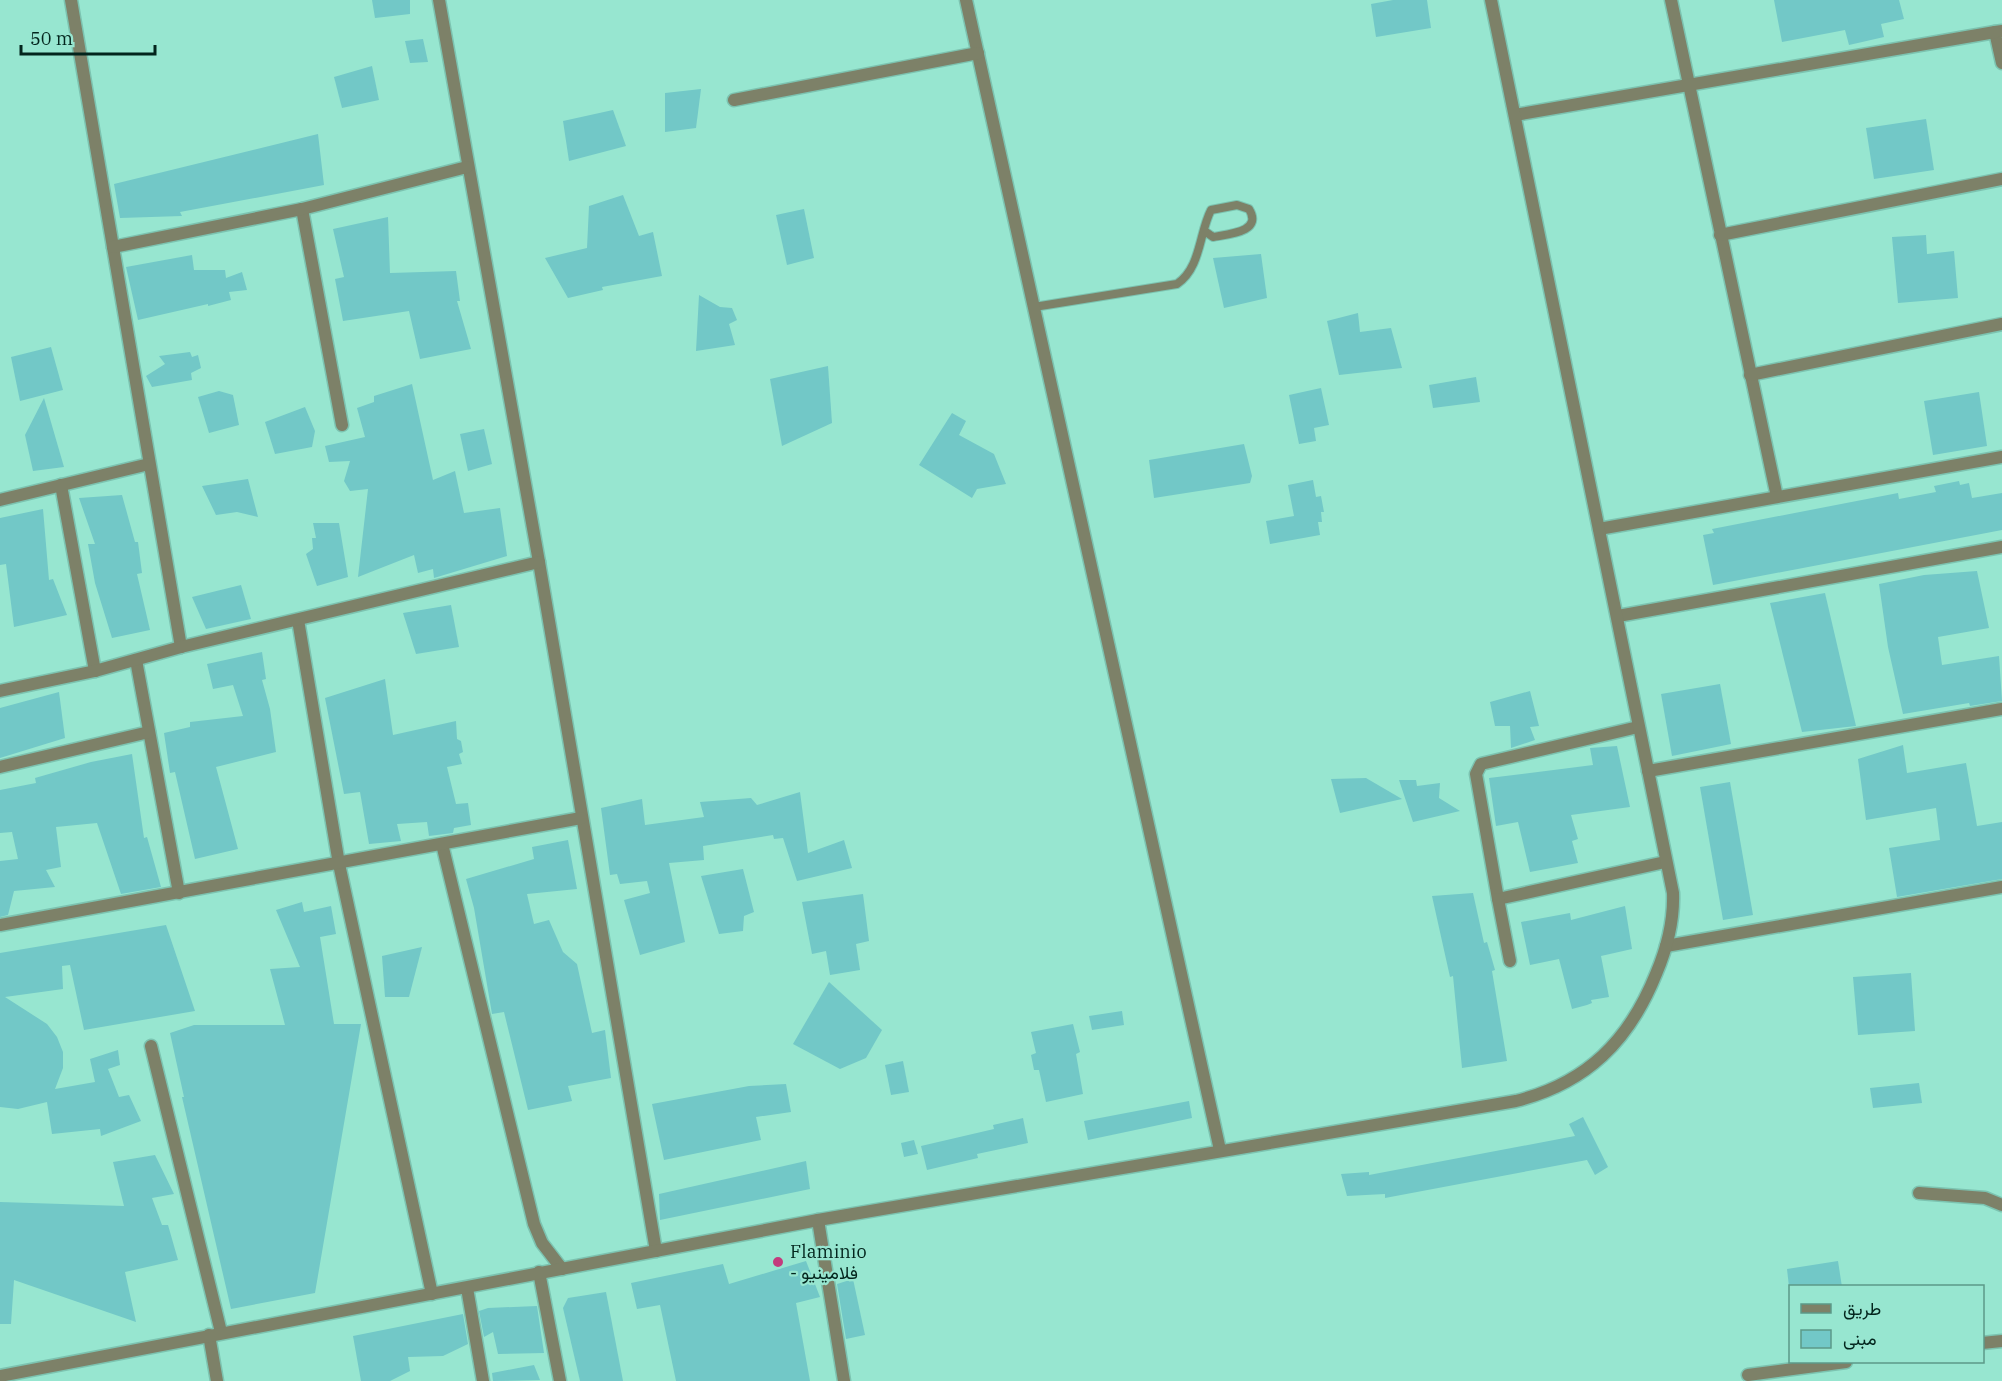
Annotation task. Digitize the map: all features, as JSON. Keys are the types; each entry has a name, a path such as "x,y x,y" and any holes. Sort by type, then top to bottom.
{"street":[{"path":"71,0 181,647"},
{"path":"439,0 539,562 656,1251"},
{"path":"966,0 1220,1150"},
{"path":"0,1376 221,1332 466,1288 539,1272 818,1220 1484,1107 1547,1092 1568,1082 1595,1064 1622,1036 1641,1007 1666,946 1673,902 1618,616 1491,0"},
{"path":"1671,0 1777,497"},
{"path":"1515,115 1999,32 2002,63"},
{"path":"734,100 978,52"},
{"path":"113,247 302,209 467,167"},
{"path":"1720,235 2002,179"},
{"path":"302,209 342,425"},
{"path":"1750,375 2002,324"},
{"path":"1599,529 2002,457"},
{"path":"0,500 149,464"},
{"path":"61,485 95,671"},
{"path":"1618,616 2002,547"},
{"path":"0,691 95,671 181,647 539,562"},
{"path":"298,620 339,864 432,1294"},
{"path":"136,660 178,893"},
{"path":"1648,771 2002,709"},
{"path":"1510,961 1476,774 1481,764 1638,727"},
{"path":"0,767 149,732"},
{"path":"0,925 581,818"},
{"path":"442,844 534,1224 542,1243 562,1269"},
{"path":"1498,899 1665,862"},
{"path":"1666,946 2002,887"},
{"path":"151,1046 221,1332"},
{"path":"1919,1193 1985,1198 2002,1205"},
{"path":"818,1220 844,1381"},
{"path":"539,1272 560,1381"},
{"path":"466,1288 483,1381"},
{"path":"209,1335 218,1381"},
{"path":"1984,1343 2002,1341"},
{"path":"1748,1375 1838,1363"}],"lane":[{"path":"1034,307 1177,284 1185,279 1206,232 1204,223 1211,210 1238,205 1249,209 1252,214 1252,223 1246,230 1213,237 1206,232"}],"building":[{"path":"372,0 410,0 410,14 375,18"},
{"path":"1393,0 1427,0 1431,28 1376,37 1371,4"},
{"path":"1774,0 1899,0 1904,19 1881,24 1884,37 1849,45 1845,30 1782,42"},
{"path":"423,39 428,62 410,63 405,41"},
{"path":"372,66 379,100 342,108 334,77"},
{"path":"701,89 696,128 665,132 665,93"},
{"path":"613,110 626,146 569,161 563,121"},
{"path":"1926,119 1934,170 1874,179 1866,128"},
{"path":"318,134 324,185 180,212 182,216 120,218 114,184"},
{"path":"623,195 639,236 653,232 662,276 602,287 603,290 568,298 545,258 587,248 589,206"},
{"path":"804,209 814,258 787,265 776,215"},
{"path":"388,217 390,273 456,271 460,301 457,301 471,349 420,359 409,311 343,321 335,279 344,277 333,229"},
{"path":"1926,235 1927,254 1954,251 1958,298 1898,303 1892,237"},
{"path":"1261,254 1267,298 1224,308 1213,258"},
{"path":"192,255 194,270 225,270 226,278 242,272 247,290 229,292 231,300 138,320 126,267"},
{"path":"699,295 720,307 732,308 737,320 729,324 735,345 696,351"},
{"path":"1358,313 1360,332 1391,328 1402,368 1339,375 1327,321"},
{"path":"51,347 63,390 20,401 11,357"},
{"path":"190,352 192,357 198,355 201,368 191,373 192,380 152,387 146,376 165,364 159,356"},
{"path":"828,366 832,423 782,446 770,379"},
{"path":"1476,377 1480,402 1433,408 1429,385"},
{"path":"412,384 433,480 455,471 464,513 500,508 507,556 434,578 433,569 418,573 414,555 358,577 368,489 350,491 344,481 350,461 329,462 325,446 365,437 357,408 374,402 374,396"},
{"path":"1321,388 1329,425 1314,428 1316,441 1299,444 1289,395"},
{"path":"219,391 233,395 239,425 209,433 198,397"},
{"path":"1979,392 1987,446 1933,455 1924,401"},
{"path":"44,398 64,467 33,471 25,435"},
{"path":"305,407 315,431 312,447 275,454 265,422"},
{"path":"952,413 966,421 959,435 994,454 1006,484 977,489 972,498 919,465"},
{"path":"484,429 492,464 468,471 460,434"},
{"path":"1244,444 1252,476 1250,483 1154,498 1149,460"},
{"path":"248,479 258,517 237,512 216,515 202,486"},
{"path":"1313,480 1316,497 1321,496 1324,512 1321,512 1322,522 1318,522 1320,535 1270,544 1266,521 1294,516 1288,485"},
{"path":"1959,481 1960,485 1969,483 1972,498 2002,493 2002,530 1713,585 1703,535 1714,533 1712,529 1898,493 1899,499 1936,492 1934,486"},
{"path":"122,495 135,542 138,542 142,573 137,574 150,630 112,638 95,583 88,544 95,544 79,498"},
{"path":"43,509 49,580 53,579 67,615 14,627 6,564 0,565 0,518"},
{"path":"313,523 339,523 348,577 317,586 306,554 313,549 312,538 316,538"},
{"path":"1977,571 1989,628 1938,637 1942,665 1999,656 2002,701 1970,706 1969,703 1903,714 1888,647 1879,584 1924,575"},
{"path":"241,585 251,619 206,629 192,597"},
{"path":"1825,593 1856,726 1802,732 1770,603"},
{"path":"451,605 459,647 416,654 403,613"},
{"path":"262,652 266,679 262,680 270,709 276,752 216,767 238,849 195,859 175,772 170,773 164,733 190,727 190,722 243,716 233,685 213,689 207,664"},
{"path":"385,679 393,735 456,721 457,739 461,741 463,752 459,754 462,764 447,767 456,804 468,803 471,825 454,828 453,833 429,836 427,822 397,824 401,841 369,844 360,792 344,794 325,698"},
{"path":"1720,684 1731,744 1672,756 1661,694"},
{"path":"1530,691 1539,726 1530,727 1535,740 1511,748 1510,726 1495,726 1490,702"},
{"path":"59,692 65,738 0,758 0,708"},
{"path":"1903,745 1907,773 1966,763 1977,826 2002,822 2002,879 1897,897 1889,848 1940,840 1936,808 1866,820 1858,759"},
{"path":"1617,746 1630,807 1571,815 1578,839 1572,841 1578,863 1530,872 1518,822 1496,826 1489,778 1593,765 1590,748"},
{"path":"132,754 144,838 147,837 161,887 121,894 97,823 56,827 61,867 46,870 55,887 14,891 8,915 0,917 0,861 18,859 12,832 0,833 0,790 36,783 35,778 91,762"},
{"path":"1366,778 1402,799 1340,813 1331,779"},
{"path":"1399,780 1416,780 1417,786 1440,783 1439,798 1460,811 1413,822"},
{"path":"1730,782 1753,915 1723,920 1700,787"},
{"path":"800,792 808,853 844,840 852,868 797,881 783,838 774,839 773,835 703,846 704,860 669,863 685,942 640,955 624,900 650,893 647,881 620,884 617,874 610,875 601,808 642,799 645,825 704,817 700,802 751,798 757,805"},
{"path":"568,840 577,889 527,894 534,924 549,920 563,952 577,964 592,1033 605,1030 611,1078 568,1086 572,1101 528,1110 504,1012 492,1014 474,908 466,879 534,859 532,847"},
{"path":"743,869 754,912 744,916 743,931 719,934 701,876"},
{"path":"1473,893 1484,943 1487,942 1495,970 1492,971 1507,1061 1462,1068 1453,976 1450,977 1432,896"},
{"path":"863,894 869,941 856,944 860,970 830,975 826,951 812,954 802,902"},
{"path":"302,902 304,912 331,906 336,934 320,937 334,1024 361,1024 315,1293 231,1309 182,1097 184,1097 170,1033 194,1025 285,1025 270,969 300,967 276,910"},
{"path":"1625,906 1632,949 1601,956 1609,997 1591,1000 1592,1003 1572,1009 1559,959 1530,965 1521,922 1570,913 1571,920"},
{"path":"166,925 195,1011 84,1030 70,965 62,966 63,989 5,997 47,1024 57,1037 63,1052 63,1068 55,1089 95,1082 90,1059 118,1050 120,1065 108,1069 119,1097 129,1095 141,1121 101,1136 100,1129 52,1134 47,1102 18,1109 0,1107 0,953"},
{"path":"422,947 409,997 385,997 382,956"},
{"path":"1911,973 1915,1031 1858,1035 1853,977"},
{"path":"829,982 882,1030 866,1058 840,1069 793,1044"},
{"path":"1122,1011 1124,1025 1092,1030 1089,1016"},
{"path":"1073,1024 1080,1052 1076,1054 1083,1094 1046,1102 1039,1070 1034,1070 1031,1055 1036,1053 1031,1032"},
{"path":"903,1061 909,1092 891,1095 885,1065"},
{"path":"1919,1083 1922,1103 1873,1108 1870,1088"},
{"path":"786,1084 791,1112 756,1117 761,1140 664,1160 652,1104 749,1086"},
{"path":"1189,1101 1192,1118 1088,1140 1084,1121"},
{"path":"1583,1117 1608,1167 1595,1175 1587,1160 1385,1198 1385,1194 1347,1196 1341,1174 1369,1172 1369,1175 1575,1136 1569,1124"},
{"path":"1023,1118 1028,1143 977,1154 978,1158 927,1170 921,1146 994,1129 993,1125"},
{"path":"914,1140 918,1154 904,1157 901,1143"},
{"path":"155,1155 174,1194 152,1198 162,1225 168,1225 178,1260 125,1272 136,1322 14,1280 11,1324 0,1324 0,1202 124,1206 113,1162"},
{"path":"806,1161 810,1189 660,1220 659,1194"},
{"path":"806,1261 820,1297 796,1303 810,1381 676,1381 660,1305 637,1309 631,1283 723,1264 729,1284"},
{"path":"1838,1261 1842,1285 1789,1285 1789,1287 1787,1269"},
{"path":"853,1279 865,1335 846,1339 837,1284"},
{"path":"606,1292 623,1381 580,1381 563,1308 568,1298"},
{"path":"537,1306 544,1353 498,1354 493,1332 484,1337 479,1311 488,1308"},
{"path":"463,1314 468,1344 443,1356 408,1357 410,1371 390,1381 361,1381 353,1336"},
{"path":"534,1365 540,1380 493,1381 492,1373"}],"place":[{"name":"Flaminio - فلامينيو","path":"778,1262"}]}
